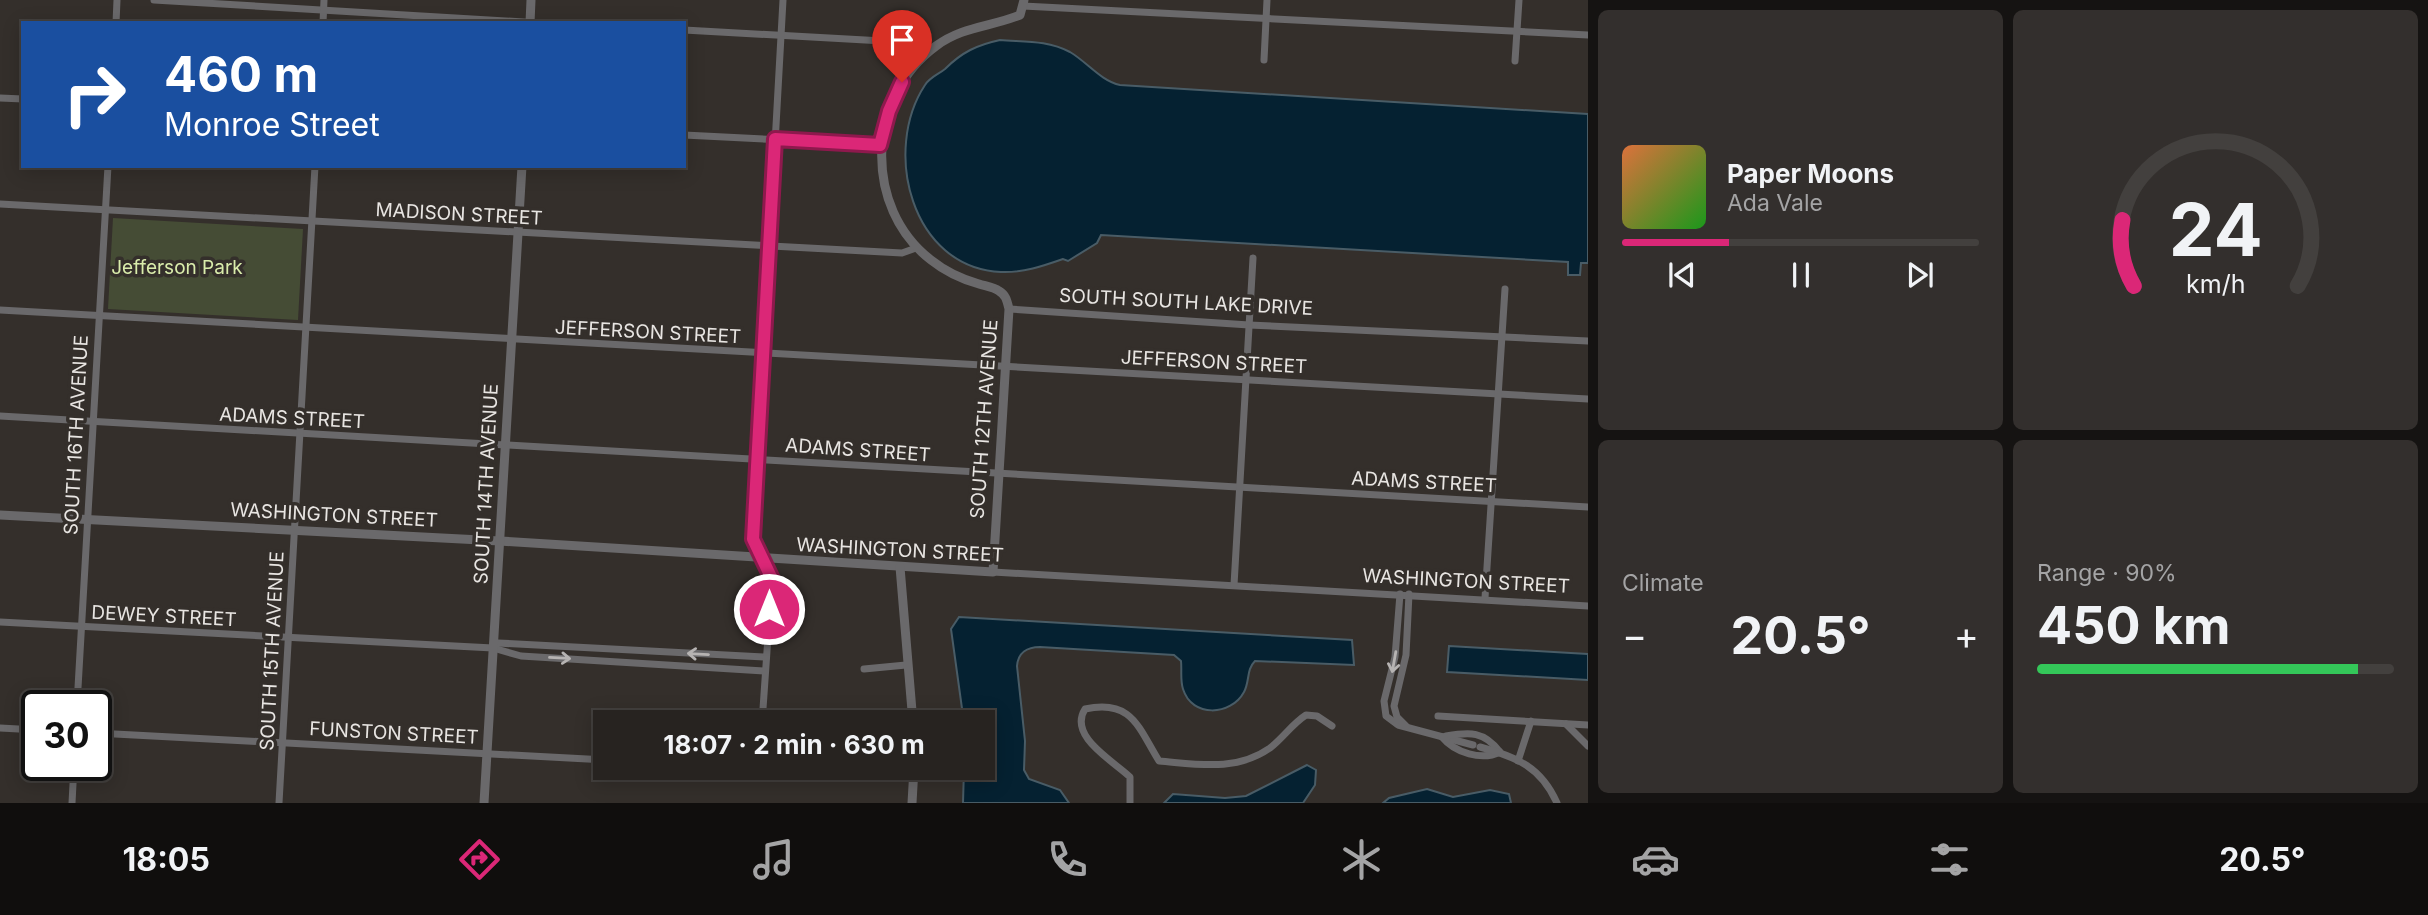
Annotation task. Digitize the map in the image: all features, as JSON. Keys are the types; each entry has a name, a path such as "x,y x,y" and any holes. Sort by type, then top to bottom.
{"street":[{"path":"116,21 117,0"},
{"path":"154,0 511,21"},
{"path":"323,21 324,0"},
{"path":"530,21 531,0"},
{"path":"763,710 772,579 753,539 783,0"},
{"path":"1264,60 1267,0"},
{"path":"1515,61 1519,0"},
{"path":"1009,309 1006,298 998,289 948,272 916,248 886,194 880,145 889,111 902,82 931,50 976,25 1020,15 1024,3 1588,36"},
{"path":"686,30 919,43 931,50"},
{"path":"0,98 21,99"},
{"path":"686,135 880,145"},
{"name":"SOUTH 16TH AVENUE","path":"78,690 108,168"},
{"name":"SOUTH 15TH AVENUE","path":"279,803 315,168"},
{"name":"SOUTH 14TH AVENUE","path":"484,803 522,168"},
{"name":"MADISON STREET","path":"0,204 902,253 916,248"},
{"path":"1234,585 1253,258"},
{"path":"1485,598 1505,289"},
{"name":"SOUTH SOUTH LAKE DRIVE","path":"1009,309 1249,325 1588,341"},
{"name":"SOUTH 12TH AVENUE","path":"993,572 1009,309"},
{"name":"JEFFERSON STREET","path":"0,310 1588,399"},
{"name":"ADAMS STREET","path":"0,416 1588,507"},
{"name":"WASHINGTON STREET","path":"0,515 500,541 900,568 1485,598 1588,606"},
{"path":"900,568 911,710"},
{"path":"1400,594 1395,657 1384,707 1389,721 1501,752 1547,780 1557,803"},
{"path":"1406,726 1397,717 1394,706 1406,655 1409,594"},
{"name":"DEWEY STREET","path":"0,622 493,648 521,656 765,671"},
{"name":"DEWEY STREET","path":"493,648 498,643 766,657"},
{"path":"864,668 906,665"},
{"path":"1129,803 1130,776 1086,737 1079,727 1085,709 1101,706 1123,709 1132,718 1159,761 1216,766 1244,761 1269,748 1306,715 1317,716 1332,726"},
{"path":"1438,716 1588,725"},
{"path":"1518,761 1531,721"},
{"path":"1565,724 1588,746"},
{"path":"0,728 21,729"},
{"path":"1442,737 1475,733 1488,738 1501,752"},
{"name":"FUNSTON STREET","path":"112,734 593,759"},
{"path":"1442,737 1451,748 1483,757 1501,752"},
{"path":"912,803 913,780"},
{"path":"72,803 73,781"}],"green space":[{"name":"Jefferson Park","path":"113,218 303,229 298,320 108,309"}],"water":[{"path":"1000,40 1036,42 1061,48 1107,80 1120,85 1588,114 1588,263 1581,263 1580,275 1568,275 1568,262 1101,235 1097,243 1068,261 1063,259 1009,272 970,265 945,250 926,228 913,201 906,172 906,141 912,112 927,82 964,54"},
{"path":"959,617 1352,640 1354,665 1255,661 1250,668 1246,688 1238,700 1230,706 1212,710 1194,705 1188,698 1182,686 1181,661 1174,655 1031,648 1021,654 1017,666 1025,741 1024,770 1029,779 1060,790 1069,803 963,803 964,780 995,780 995,710 962,710 951,629"},
{"path":"1449,646 1588,654 1588,680 1447,672"},
{"path":"1307,765 1316,770 1315,785 1303,803 1164,803 1173,794 1225,798 1246,796"},
{"path":"1427,789 1453,797 1490,790 1509,794 1511,803 1383,803 1389,798"}],"route":[{"path":"769,609 772,579 753,539 775,139 880,145 889,111 902,82"}]}
